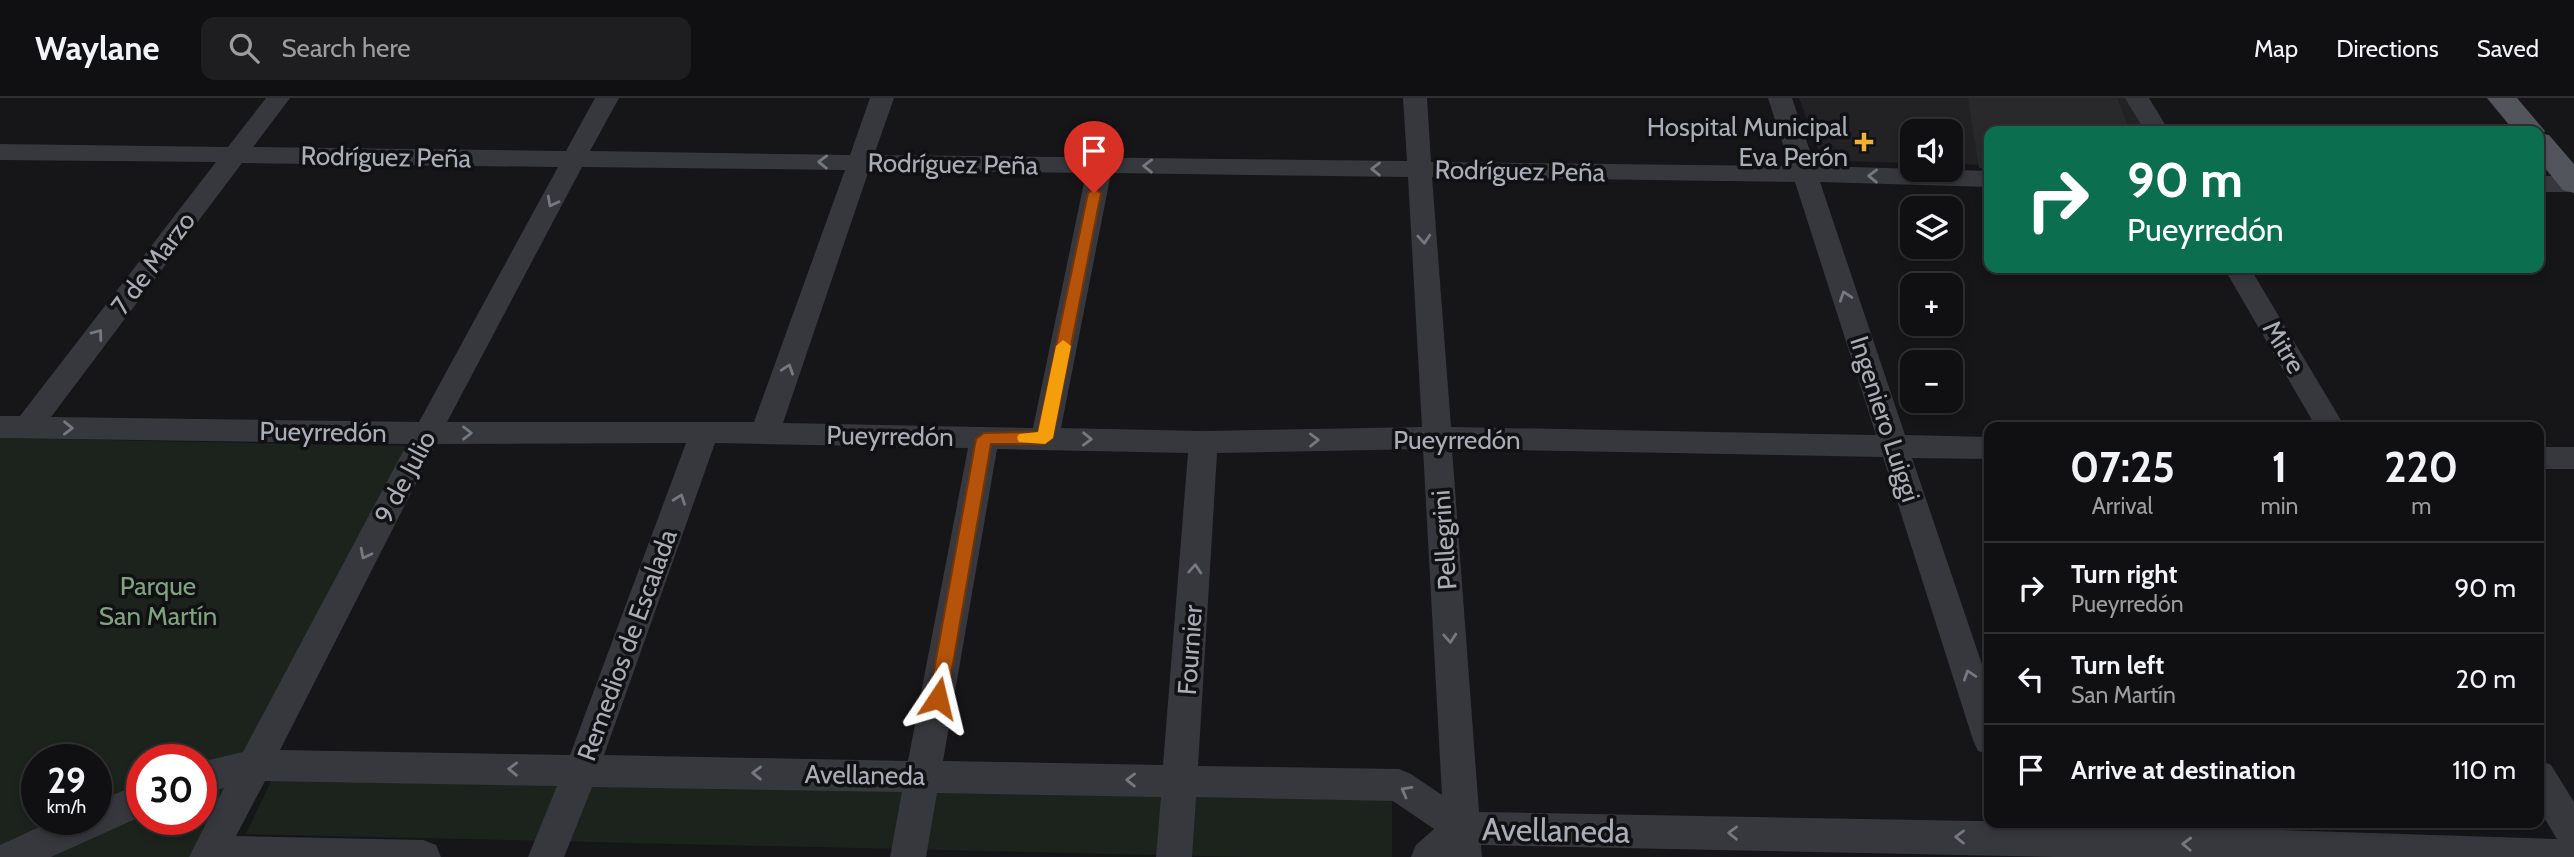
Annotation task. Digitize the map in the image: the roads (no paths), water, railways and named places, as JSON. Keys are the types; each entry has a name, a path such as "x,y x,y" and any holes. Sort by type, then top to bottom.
{"main road":[{"path":"2501,98 2526,126"},
{"path":"2544,148 2574,183"}],"street":[{"name":"7 de Marzo","path":"13,427 235,155 278,98"},
{"name":"9 de Julio","path":"217,812 255,765 427,433 607,98"},
{"path":"765,433 883,98"},
{"name":"Pellegrini","path":"1415,98 1463,843"},
{"name":"Ingeniero Luiggi","path":"1780,98 1984,722"},
{"path":"2137,98 2154,126"},
{"name":"Rodríguez Peña","path":"0,152 1805,174 1984,179"},
{"path":"1045,438 1100,166"},
{"path":"2544,184 2574,183"},
{"name":"Mitre","path":"2240,273 2328,422"},
{"name":"Pueyrredón","path":"13,427 427,433 705,432 1203,442 1437,438 1984,448"},
{"name":"Remedios de Escalada","path":"546,857 581,771 705,432"},
{"path":"908,857 984,439"},
{"name":"Fournier","path":"1174,857 1203,442"},
{"path":"2544,458 2574,458"},
{"name":"Avellaneda","path":"217,774 255,765 1399,785 1463,843"},
{"path":"2544,784 2574,835"},
{"path":"12,857 120,809"},
{"name":"9 de Julio","path":"208,855 211,835"},
{"name":"Avellaneda","path":"1429,857 1463,843 2022,839 2574,857"},
{"path":"208,855 423,857"}],"place":[{"name":"Hospital Municipal Eva Perón","path":"1864,142"}],"park label":[{"name":"Parque San Martín","path":"158,601"}]}
